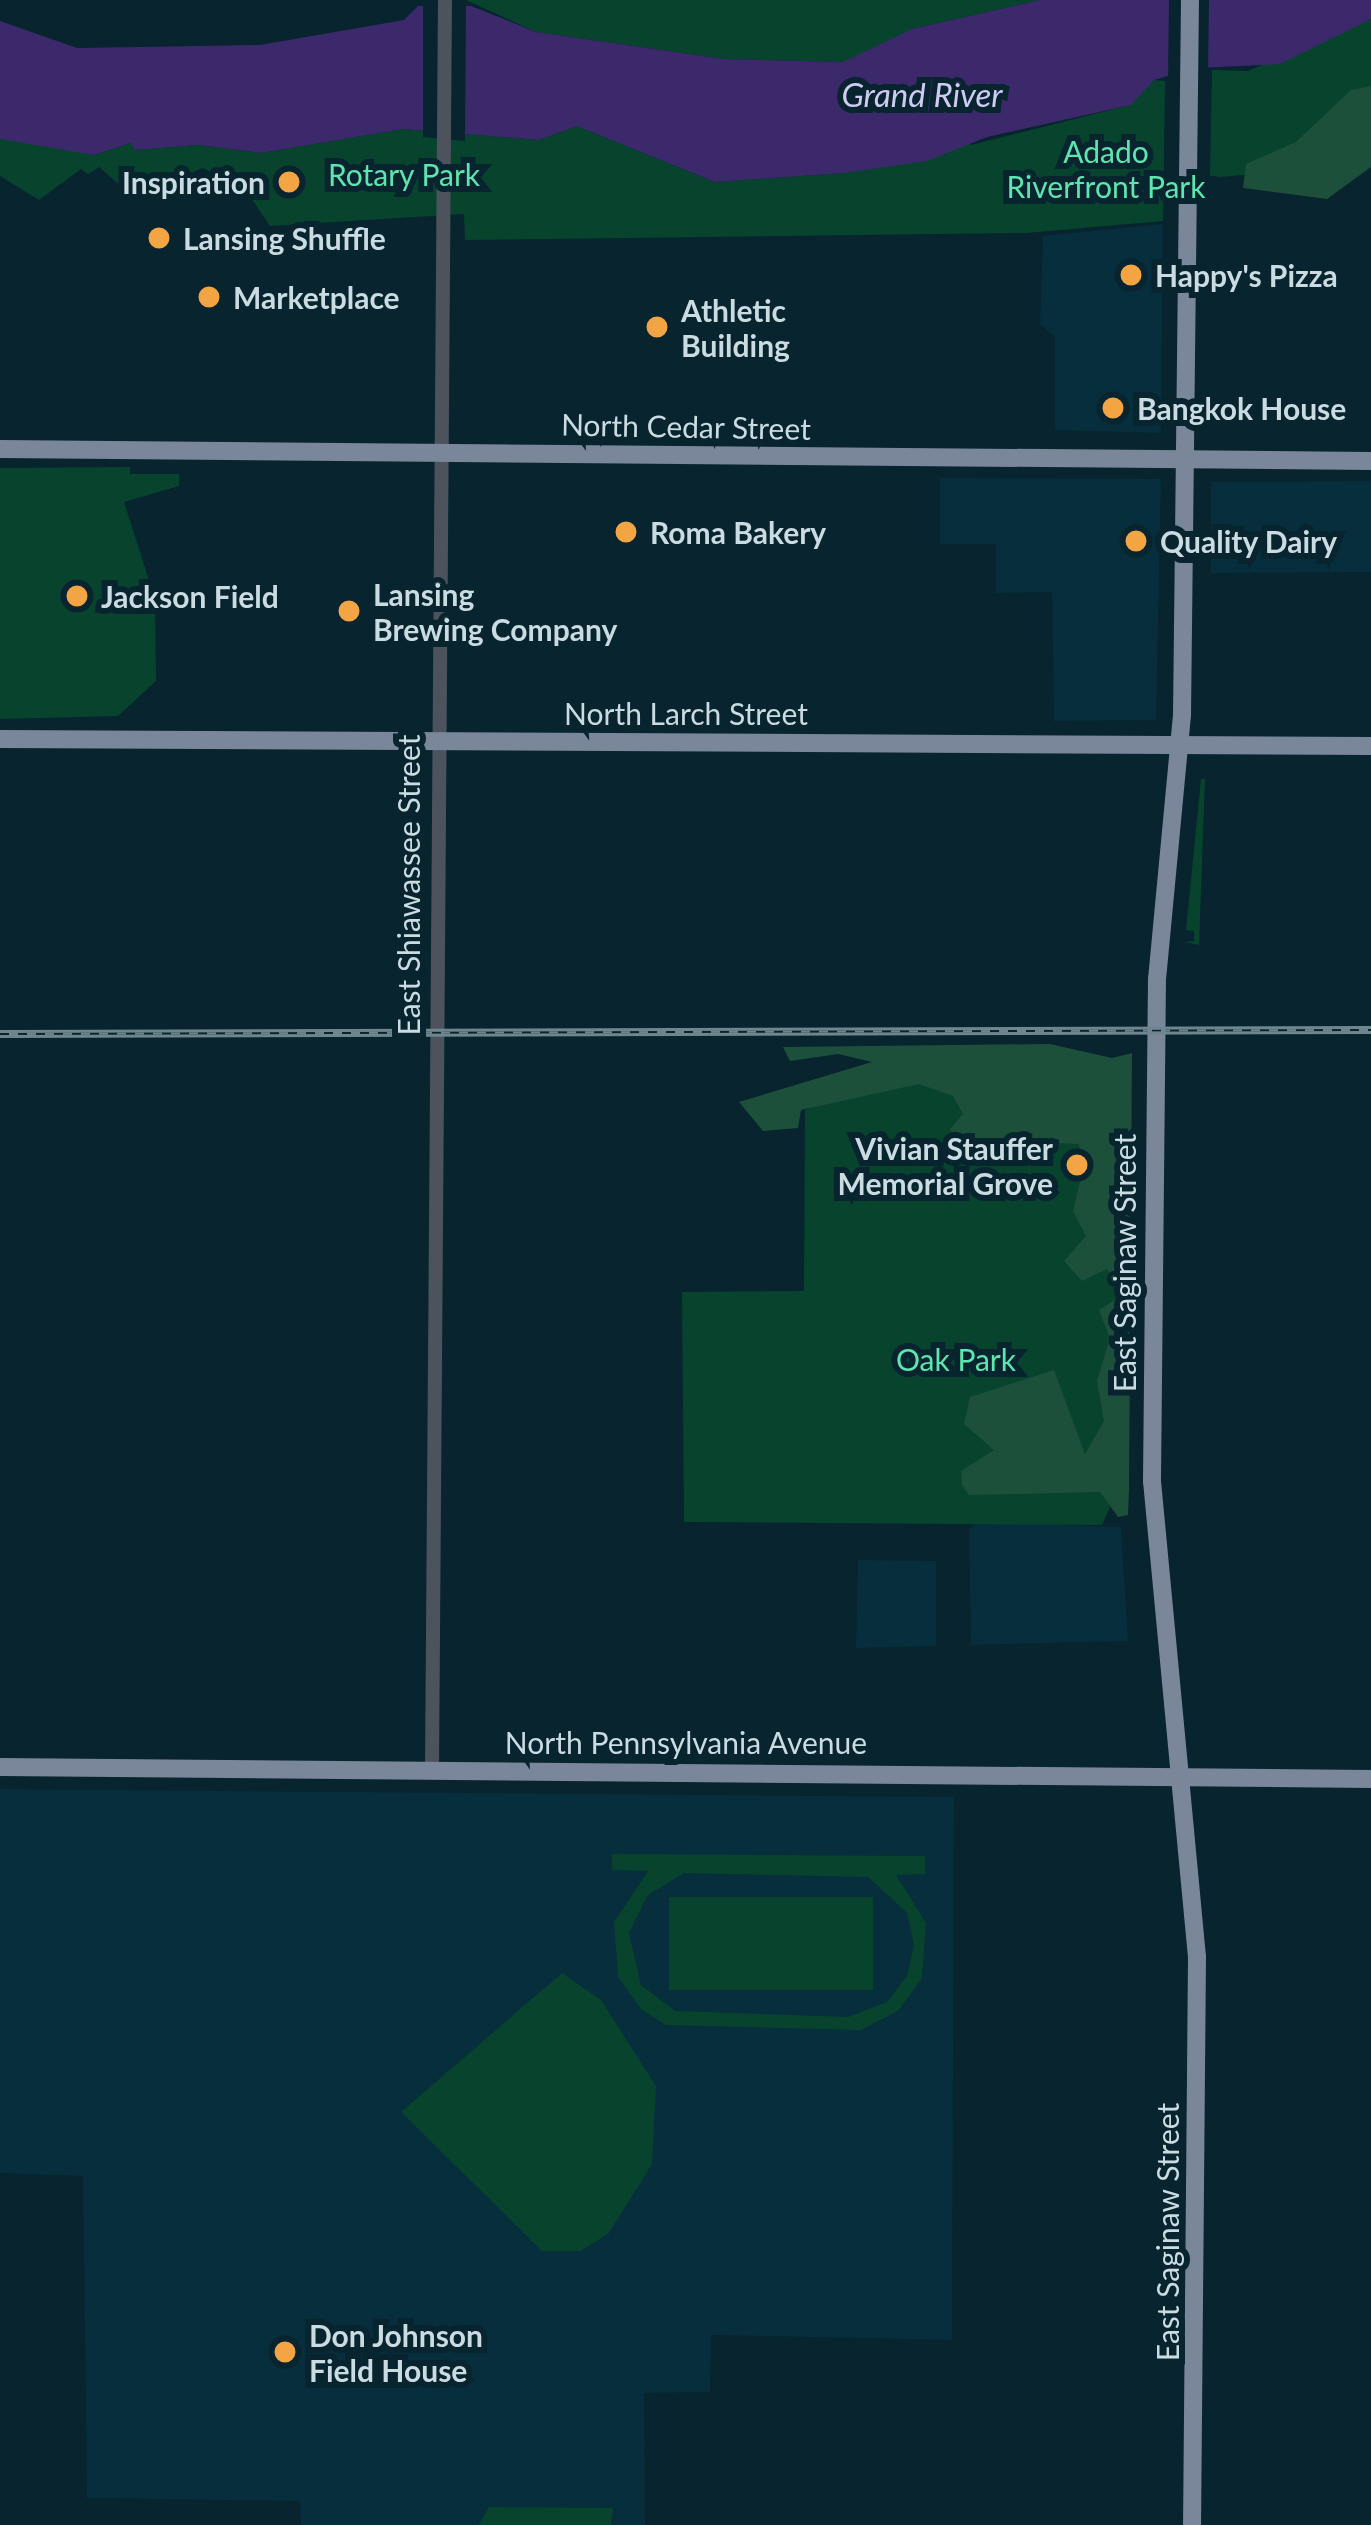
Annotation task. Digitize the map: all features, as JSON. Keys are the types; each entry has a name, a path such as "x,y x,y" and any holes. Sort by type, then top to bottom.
{"main road":[{"name":"East Saginaw Street","path":"1190,0 1180,745 1157,978 1152,1481 1198,1958 1192,2525"},
{"name":"North Cedar Street","path":"0,449 1371,461"},
{"name":"North Larch Street","path":"0,739 1371,746"},
{"name":"North Pennsylvania Avenue","path":"0,1767 1371,1779"}],"street":[{"name":"East Shiawassee Street","path":"432,1770 435,741 445,0"}],"shaded area":[{"path":"1163,224 1161,433 1055,430 1055,337 1040,324 1043,236"},
{"path":"940,478 1161,479 1156,720 1054,721 1052,592 996,593 996,544 940,544"},
{"path":"1371,481 1371,572 1211,573 1211,482"},
{"path":"976,1522 1121,1527 1128,1641 971,1645 969,1530"},
{"path":"858,1560 936,1561 936,1646 856,1648"},
{"path":"0,1789 954,1797 952,2340 711,2335 710,2392 644,2393 645,2525 301,2525 300,2501 87,2498 83,2176 0,2173"}],"green space":[{"path":"466,0 1040,0 912,29 971,145 1130,105 1154,80 1165,81 1163,221 1026,233 465,240 464,214 270,226 247,192 203,168 132,196 99,167 88,174 81,169 39,200 0,176 0,139 18,138 94,155 131,143 136,150 198,145 261,153 403,129 539,140 577,126 715,182 844,173 946,154 843,62 724,59 536,32"},
{"path":"1371,19 1371,163 1210,178 1212,70 1248,71"},
{"path":"1371,86 1371,167 1327,199 1243,188 1246,164 1296,142 1351,90"},
{"name":"Jackson Field","path":"130,467 130,474 179,474 179,486 124,502 155,599 156,681 118,716 0,719 0,468"},
{"path":"1201,779 1205,779 1199,945 1185,942 1194,941 1194,931 1186,930"},
{"path":"1050,1044 1112,1058 1132,1053 1129,1490 1128,1515 1118,1517 1100,1492 969,1495 962,1485 961,1471 994,1450 964,1424 970,1397 1054,1370 1085,1454 1104,1421 1097,1381 1110,1338 1099,1310 1122,1295 1107,1269 1082,1281 1064,1261 1086,1236 1073,1211 1085,1161 1078,1144 956,1138 950,1129 963,1114 953,1096 919,1084 801,1110 798,1128 763,1131 739,1102 872,1062 838,1054 790,1061 783,1047"},
{"name":"Oak Park","path":"909,1070 1126,1114 1119,1486 1102,1525 684,1522 682,1292 804,1291 805,1110"},
{"path":"612,1854 925,1856 925,1874 896,1875 926,1923 922,1978 898,2011 861,2030 666,2025 642,2010 618,1977 614,1922 648,1871 612,1870","holes":["684,1873 868,1877 907,1913 914,1945 907,1976 887,2002 848,2017 675,2011 641,1985 629,1933 648,1895"]},
{"path":"669,1897 873,1897 873,1990 669,1990"},
{"path":"562,1973 601,2000 656,2086 652,2164 609,2233 581,2251 542,2251 401,2112"},
{"path":"489,2507 613,2508 611,2525 479,2525"}],"water":[{"name":"Grand River","path":"1040,0 1371,0 1371,19 1280,64 1197,68 1154,80 1131,105 987,137 927,161 844,173 715,182 577,126 539,140 403,129 261,153 198,145 135,150 131,143 94,155 0,139 0,21 77,48 260,45 404,20 418,6 471,6 536,32 724,59 843,62 912,29"}],"pier":[{"path":"423,0 466,0 465,141 423,137"},
{"path":"1169,0 1209,0 1208,74 1168,82"}],"railway":[{"path":"0,1034 1371,1030"}],"place":[{"name":"Inspiration","path":"289,182"},
{"name":"Lansing Shuffle","path":"159,238"},
{"name":"Happy's Pizza","path":"1131,275"},
{"name":"Marketplace","path":"209,297"},
{"name":"Athletic Building","path":"657,327"},
{"name":"Bangkok House","path":"1113,408"},
{"name":"Roma Bakery","path":"626,532"},
{"name":"Quality Dairy","path":"1136,541"},
{"name":"Jackson Field","path":"77,596"},
{"name":"Lansing Brewing Company","path":"349,611"},
{"name":"Vivian Stauffer Memorial Grove","path":"1077,1165"},
{"name":"Don Johnson Field House","path":"285,2352"}],"park label":[{"name":"Adado Riverfront Park","path":"1106,168"},
{"name":"Rotary Park","path":"404,174"}]}
